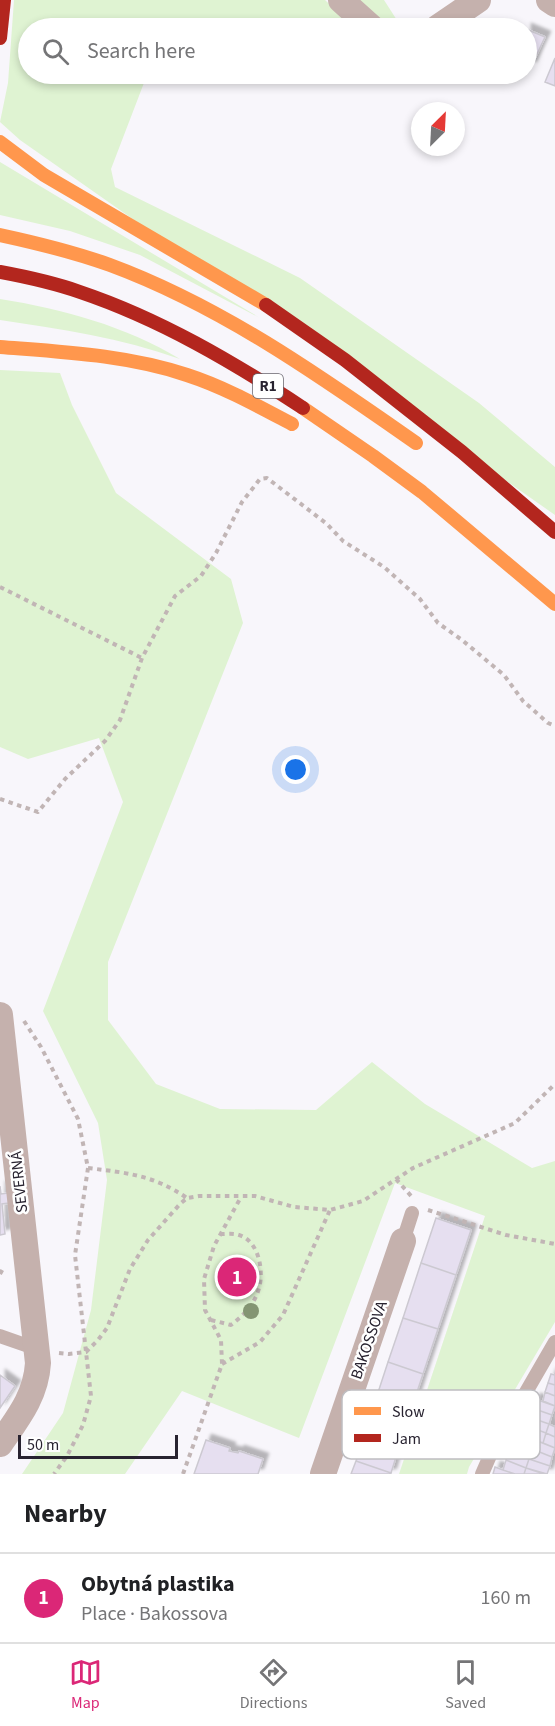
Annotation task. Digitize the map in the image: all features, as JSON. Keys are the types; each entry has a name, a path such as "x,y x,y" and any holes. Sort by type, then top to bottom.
{"main road":[{"path":"0,38 4,0"},
{"path":"0,142 44,175 228,281 286,318 345,360 453,445 555,532"},
{"name":"R1","path":"0,235 65,249 116,267 163,289 259,339 318,375 428,451"},
{"name":"R1","path":"0,272 94,296 179,334 221,358 360,444 462,523 555,604"},
{"path":"0,347 74,353 171,370 230,393 308,432"},
{"path":"400,492 462,523"}],"street":[{"path":"341,0 361,18"},
{"path":"451,18 478,0"},
{"path":"549,0 555,4"},
{"name":"SEVERNÁ","path":"0,1444 26,1407 37,1377 37,1349 11,1017"},
{"name":"BAKOSSOVA","path":"352,1390 403,1241"},
{"name":"BAKOSSOVA","path":"323,1474 342,1419"}],"lane":[{"path":"403,1241 413,1210"},
{"path":"0,1336 37,1349"},
{"path":"527,1390 555,1342"},
{"path":"482,1474 489,1459"}],"path":[{"path":"0,800 38,812 65,778 105,741 120,720 142,658 175,596 201,576 216,554 242,502 260,479 267,478 327,524 343,541 384,567 420,598 438,623 504,675 523,701 548,723 555,726"},
{"path":"0,587 142,658"},
{"path":"11,1017 41,1047 78,1119 88,1168 75,1255 91,1396 83,1425 67,1456 54,1474"},
{"path":"37,1349 69,1354 86,1352 107,1328 130,1269 148,1240 180,1203 188,1198 255,1196 294,1207 330,1210 363,1201 413,1168 515,1123 555,1084"},
{"path":"88,1168 140,1175 169,1185 188,1198"},
{"path":"396,1179 412,1196 413,1210 506,1235 555,1244"},
{"path":"183,1474 222,1364 221,1340 205,1310 204,1279 214,1246 241,1197"},
{"path":"222,1364 260,1342 283,1315 330,1210"},
{"path":"210,1320 231,1325 245,1315 259,1288 260,1261 252,1245 240,1235 220,1234"}],"green space":[{"path":"14,0 325,0 344,18 18,18 18,84 144,84 111,169 115,187 300,278 479,403 555,467 555,515 20,140 0,122 8,83"},
{"path":"359,0 384,0 396,18 380,18"},
{"path":"0,162 260,318 140,255 70,231 0,215"},
{"path":"0,299 93,320 138,337 180,359 113,340 0,320"},
{"path":"0,370 60,373 72,405 116,493 231,579 243,623 108,962 108,1020 156,1084 220,1109 316,1110 372,1062 425,1104 532,1168 555,1161 555,1322 515,1390 427,1390 485,1216 395,1183 299,1438 182,1391 125,1474 22,1474 63,1413 91,1310 107,1180 98,1123 43,1011 123,802 99,738 28,759 0,747"},
{"path":"404,1459 474,1459 467,1474 399,1474"}],"building":[{"path":"537,34 545,37 537,54"},
{"path":"555,58 555,86 545,82"},
{"path":"0,1186 1,1194 8,1193 9,1203 2,1204 5,1234 0,1235"},
{"path":"436,1218 471,1230 456,1275 421,1263"},
{"path":"421,1263 456,1275 438,1329 403,1318"},
{"path":"403,1318 438,1329 423,1374 388,1362"},
{"path":"388,1362 423,1374 418,1390 379,1390"},
{"path":"551,1374 555,1375 555,1385 548,1383"},
{"path":"0,1375 15,1386 0,1408"},
{"path":"548,1383 555,1385 555,1396 545,1392"},
{"path":"545,1392 555,1396 555,1406 543,1401"},
{"path":"540,1401 555,1406 552,1415 540,1411"},
{"path":"540,1411 552,1415 549,1424 540,1421"},
{"path":"540,1421 549,1424 546,1433 540,1431"},
{"path":"549,1424 555,1427 555,1437 546,1433"},
{"path":"540,1431 546,1433 543,1443 540,1442"},
{"path":"546,1433 555,1437 555,1448 543,1443"},
{"path":"206,1440 230,1448 229,1451 238,1453 239,1451 263,1459 258,1474 194,1474"},
{"path":"540,1442 555,1448 552,1457 540,1452"},
{"path":"540,1452 552,1457 550,1466 529,1459 540,1459"},
{"path":"357,1459 395,1459 391,1473 356,1461"},
{"path":"506,1459 529,1459 526,1468"},
{"path":"529,1459 550,1466 547,1474 526,1468"},
{"path":"506,1460 526,1468 524,1474 503,1470"},
{"path":"356,1461 391,1473 351,1474"},
{"path":"495,1467 503,1470 515,1474 493,1474"},
{"path":"526,1468 544,1474 524,1474"}],"traffic: slow":[{"path":"0,142 44,175 266,305"},
{"path":"0,235 96,260 191,301 269,344 416,443"},
{"path":"0,347 95,355 164,368 214,385 292,424"},
{"path":"303,408 422,492 555,604"}],"traffic: jam":[{"path":"0,38 4,0"},
{"path":"0,272 70,289 139,315 223,358 303,408"},
{"path":"266,305 345,360 462,452 555,532"}],"place":[{"name":"Obytná plastika","path":"237,1277"}]}
